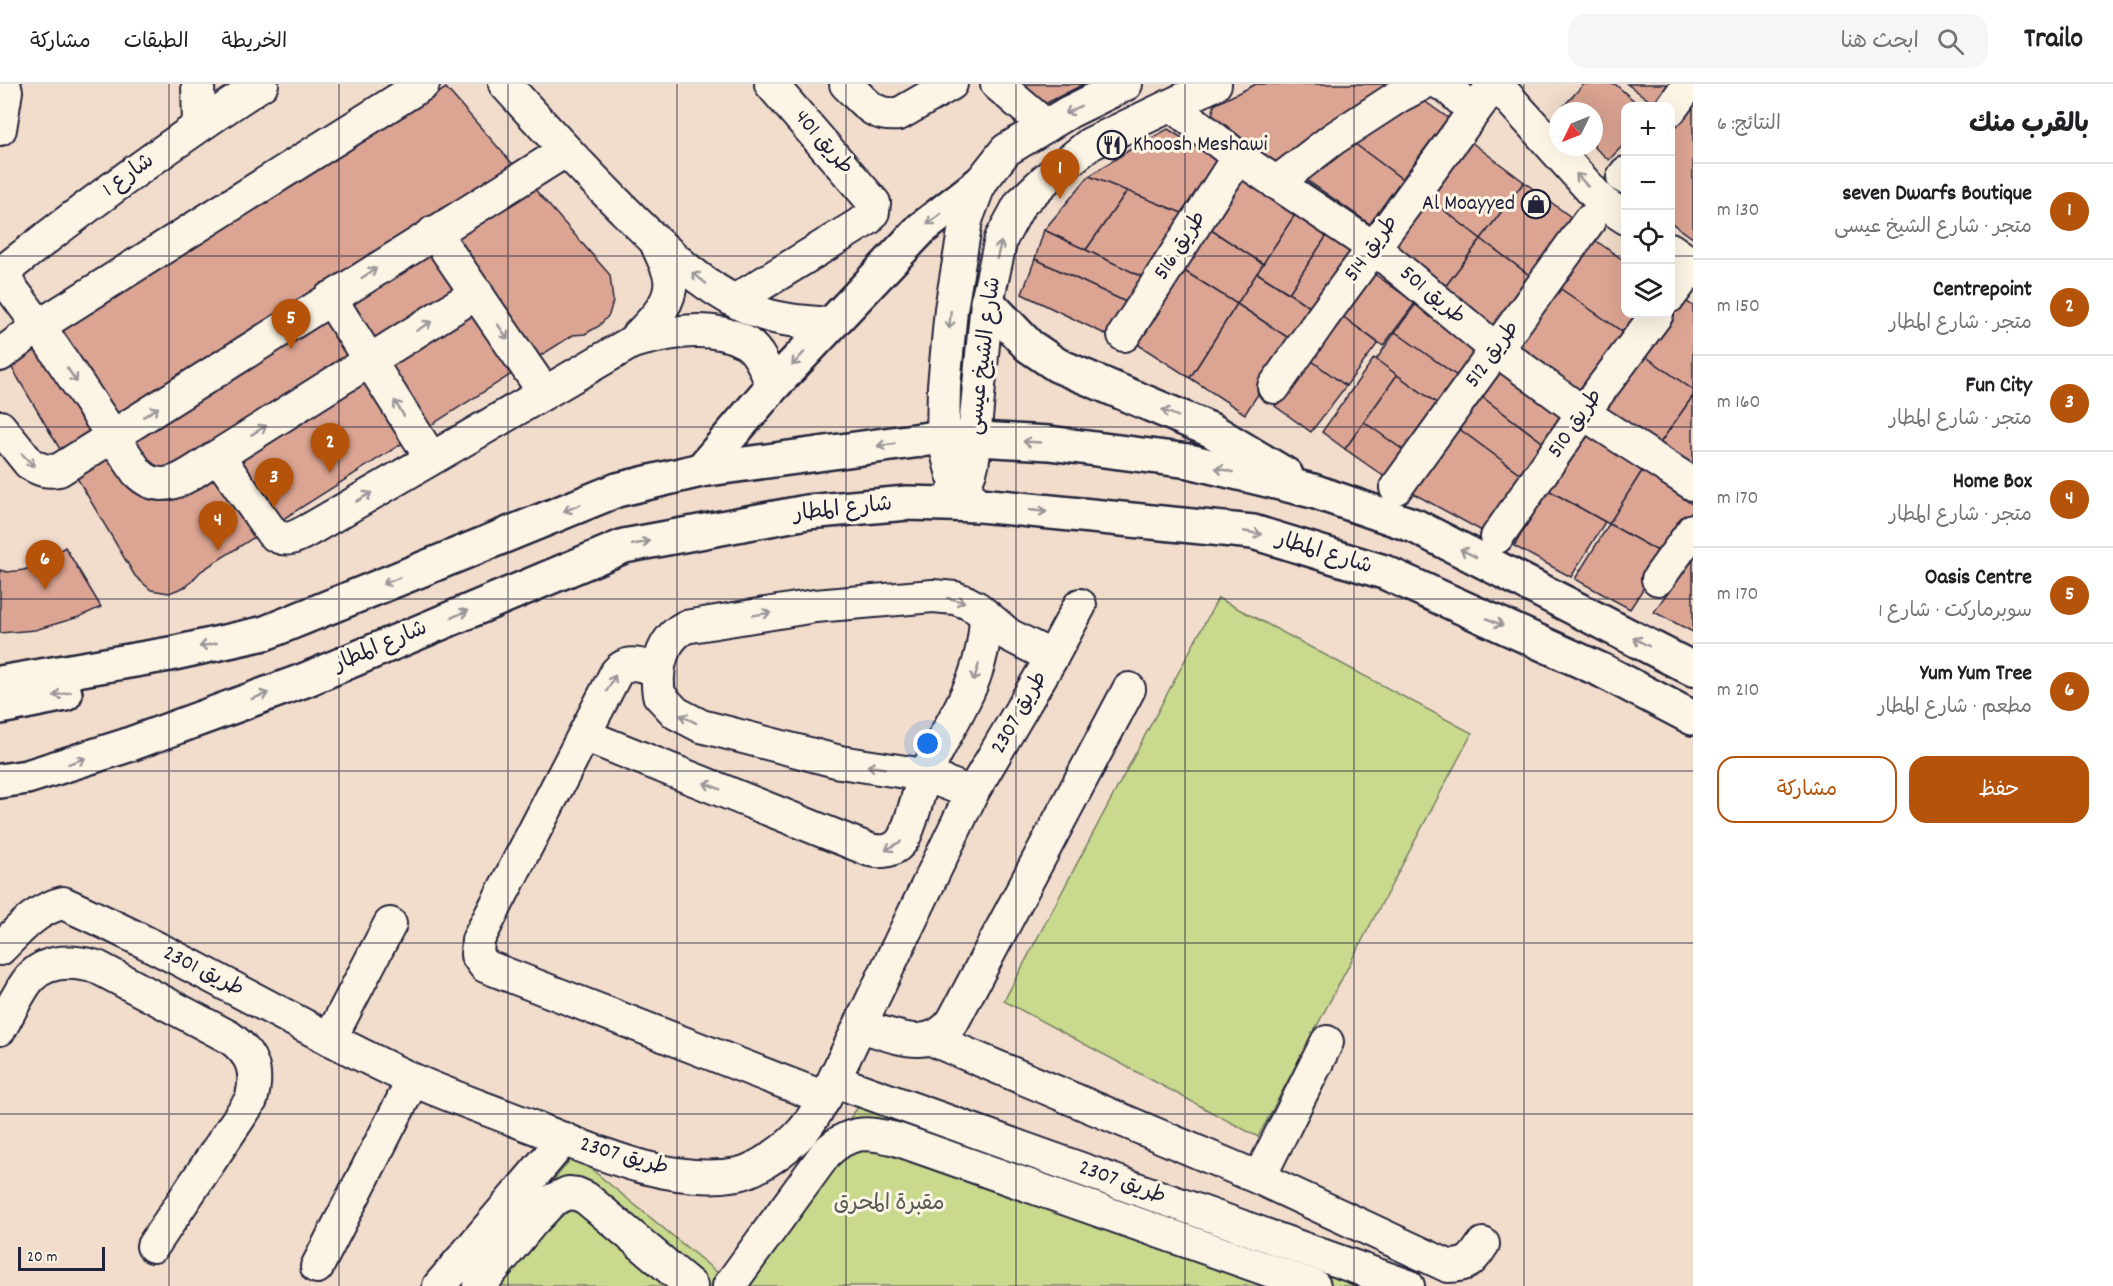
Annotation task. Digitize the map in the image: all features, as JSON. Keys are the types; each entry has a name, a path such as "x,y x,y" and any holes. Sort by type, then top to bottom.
{"main road":[{"path":"701,470 772,387 921,229 980,183"},
{"path":"987,302 1029,346 1057,365 1211,430 1313,491"},
{"path":"0,683 265,633 617,490 701,470 959,438 1049,443 1189,461 1313,491 1415,526 1693,669"},
{"name":"شارع المطار","path":"9,783 125,746 305,680 624,546 807,512 961,499 1253,532 1384,572 1603,671 1693,717"},
{"path":"0,707 84,688 94,683 109,664"}],"street":[{"path":"0,129 6,91 3,84"},
{"path":"198,84 199,125"},
{"name":"شارع 1","path":"0,273 199,125 262,84"},
{"path":"0,355 39,326 382,94 423,84"},
{"path":"505,84 565,151 655,241 714,290 761,313 785,320 831,324"},
{"name":"طريق 401","path":"736,300 868,219 873,212 874,203 771,84"},
{"path":"846,84 875,111 890,115 899,114 951,84"},
{"path":"998,84 1047,126"},
{"name":"شارع الشيخ عيسى","path":"961,499 975,458 959,438 944,386 951,309 966,220 980,183 1006,150 1069,112 1126,84"},
{"name":"شارع الشيخ عيسى","path":"959,438 1001,239 1020,204 1045,180 1090,144 1215,84"},
{"path":"1276,183 1333,140 1399,96 1422,84"},
{"path":"1442,84 1474,111"},
{"path":"1495,84 1603,203 1621,215"},
{"name":"طريق 514","path":"1274,387 1495,84"},
{"path":"1675,104 1689,84"},
{"name":"طريق 501","path":"1172,105 1238,157 1374,248 1497,350 1583,413 1693,484"},
{"path":"0,427 29,463 43,471 59,470 565,151"},
{"name":"طريق 516","path":"1124,335 1238,157"},
{"name":"طريق 512","path":"1396,488 1588,221"},
{"path":"434,232 544,392"},
{"path":"632,342 664,305 670,289 670,278 655,241"},
{"path":"1675,252 1693,265 1675,290"},
{"path":"0,273 39,326 137,471 145,480 165,485 175,482 218,456 477,293"},
{"path":"330,298 431,458"},
{"name":"طريق 510","path":"1497,537 1583,413 1654,318"},
{"path":"218,456 272,533 288,540 632,342 672,332 707,332 730,336 744,341 756,353 766,369 772,387"},
{"path":"1658,579 1693,530"},
{"path":"972,793 925,775 840,762 701,726 676,713 664,704 659,696 658,670 670,638 685,627 815,606 933,596 955,598 966,602 1009,635 1052,657"},
{"name":"طريق 2307","path":"439,1286 564,1139 612,1159 670,1172 708,1176 741,1174 769,1160 802,1132 830,1090 972,793 1080,605"},
{"path":"584,735 877,851 891,850 903,839 925,775 972,686 982,652 986,616"},
{"path":"658,670 631,664 620,668 478,940 477,955 485,966 830,1090"},
{"path":"930,1039 947,1029 953,1021 1129,689"},
{"name":"طريق 2301","path":"0,949 38,912 63,903 187,962 330,1039 413,1080 564,1139"},
{"path":"330,1039 390,924"},
{"path":"0,1029 30,977 55,964 83,963 97,967 229,1037 246,1051 255,1072 255,1086 251,1100 153,1246"},
{"path":"860,1026 910,1040 930,1039 1259,1178 1448,1266 1462,1266 1475,1257 1483,1244"},
{"path":"1259,1178 1327,1042"},
{"path":"317,1268 413,1080"},
{"name":"طريق 2307","path":"830,1090 1408,1286"},
{"path":"729,1286 826,1153 836,1143 849,1137 872,1133 896,1139 1314,1286"},
{"path":"479,1286 539,1214 553,1200 568,1193 586,1198 691,1286"}],"green space":[{"path":"1218,598 1472,733 1258,1137 1004,1001"},
{"name":"مقبرة المحرق","path":"859,1106 1368,1286 468,1286 574,1155 729,1282"}],"building":[{"path":"1013,84 1084,84 1035,109"},
{"path":"1256,84 1401,84 1288,161 1262,162 1212,120 1214,105"},
{"path":"1584,84 1615,84 1635,102 1621,102 1621,147 1609,160 1603,155 1603,102 1567,102"},
{"path":"1627,84 1672,84 1660,102 1652,102"},
{"path":"446,88 610,275 613,301 609,315 599,326 585,334 573,335 201,571 187,586 169,593 151,590 135,576 9,363"},
{"path":"1416,95 1448,118 1402,179 1351,141"},
{"path":"1693,99 1693,238 1675,225 1675,124"},
{"path":"1168,129 1221,163 1187,215 1089,176 1131,149"},
{"path":"1351,141 1402,179 1370,224 1301,176"},
{"path":"1471,142 1524,182 1481,239 1428,198"},
{"path":"1089,176 1127,191 1086,250 1044,230"},
{"path":"1241,177 1296,213 1263,264 1208,228"},
{"path":"1524,182 1576,221 1533,278 1481,239"},
{"path":"1127,191 1187,215 1147,279 1086,250"},
{"path":"1428,198 1481,239 1442,291 1389,251"},
{"path":"1296,213 1328,234 1289,293 1257,273"},
{"path":"1208,228 1263,264 1237,304 1181,269"},
{"path":"1044,230 1147,279 1130,304 1035,259"},
{"path":"1328,234 1352,249 1313,309 1289,293"},
{"path":"1592,238 1621,258 1621,318 1634,318 1624,333 1558,287"},
{"path":"1481,239 1533,278 1493,330 1442,291"},
{"path":"1035,259 1130,304 1109,336 1022,294"},
{"path":"1181,269 1237,304 1190,378 1134,342"},
{"path":"1257,273 1313,309 1293,341 1237,304"},
{"path":"1373,273 1415,303 1383,346 1342,316"},
{"path":"1558,287 1624,333 1579,398 1512,352"},
{"path":"1681,298 1693,306 1693,390 1642,354 1667,318 1675,318 1675,307"},
{"path":"1237,304 1293,341 1245,414 1190,378"},
{"path":"1416,304 1477,348 1457,376 1395,332"},
{"path":"1342,316 1378,343 1346,386 1309,359"},
{"path":"1395,332 1457,376 1438,404 1376,360"},
{"path":"1642,354 1693,390 1693,396 1658,446 1604,408"},
{"path":"1374,358 1397,375 1345,449 1322,432"},
{"path":"1309,359 1346,386 1311,432 1275,406"},
{"path":"1498,367 1566,418 1546,445 1478,394"},
{"path":"1397,375 1443,408 1410,455 1364,422"},
{"path":"1478,394 1546,445 1523,476 1455,426"},
{"path":"1693,396 1693,471 1658,446"},
{"path":"1364,422 1410,455 1392,482 1345,449"},
{"path":"1455,426 1523,476 1482,531 1407,490"},
{"path":"1591,434 1642,471 1609,524 1548,490 1580,436"},
{"path":"1642,471 1693,505 1693,513 1665,555 1609,524"},
{"path":"1548,490 1605,522 1571,577 1514,546"},
{"path":"1609,524 1665,555 1630,609 1575,579"},
{"path":"1693,539 1693,632 1654,612 1691,558"},
{"path":"65,547 101,607 79,617 35,630 0,633 0,570 7,572 24,570 39,564"}],"place":[{"name":"Khoosh Meshawi","path":"1112,145"},
{"name":"seven Dwarfs Boutique","path":"1060,199"},
{"name":"Al Moayyed","path":"1536,204"},
{"name":"Oasis Centre","path":"291,349"},
{"name":"Centrepoint","path":"330,473"},
{"name":"Fun City","path":"274,508"},
{"name":"Home Box","path":"218,551"},
{"name":"Yum Yum Tree","path":"45,590"}]}
